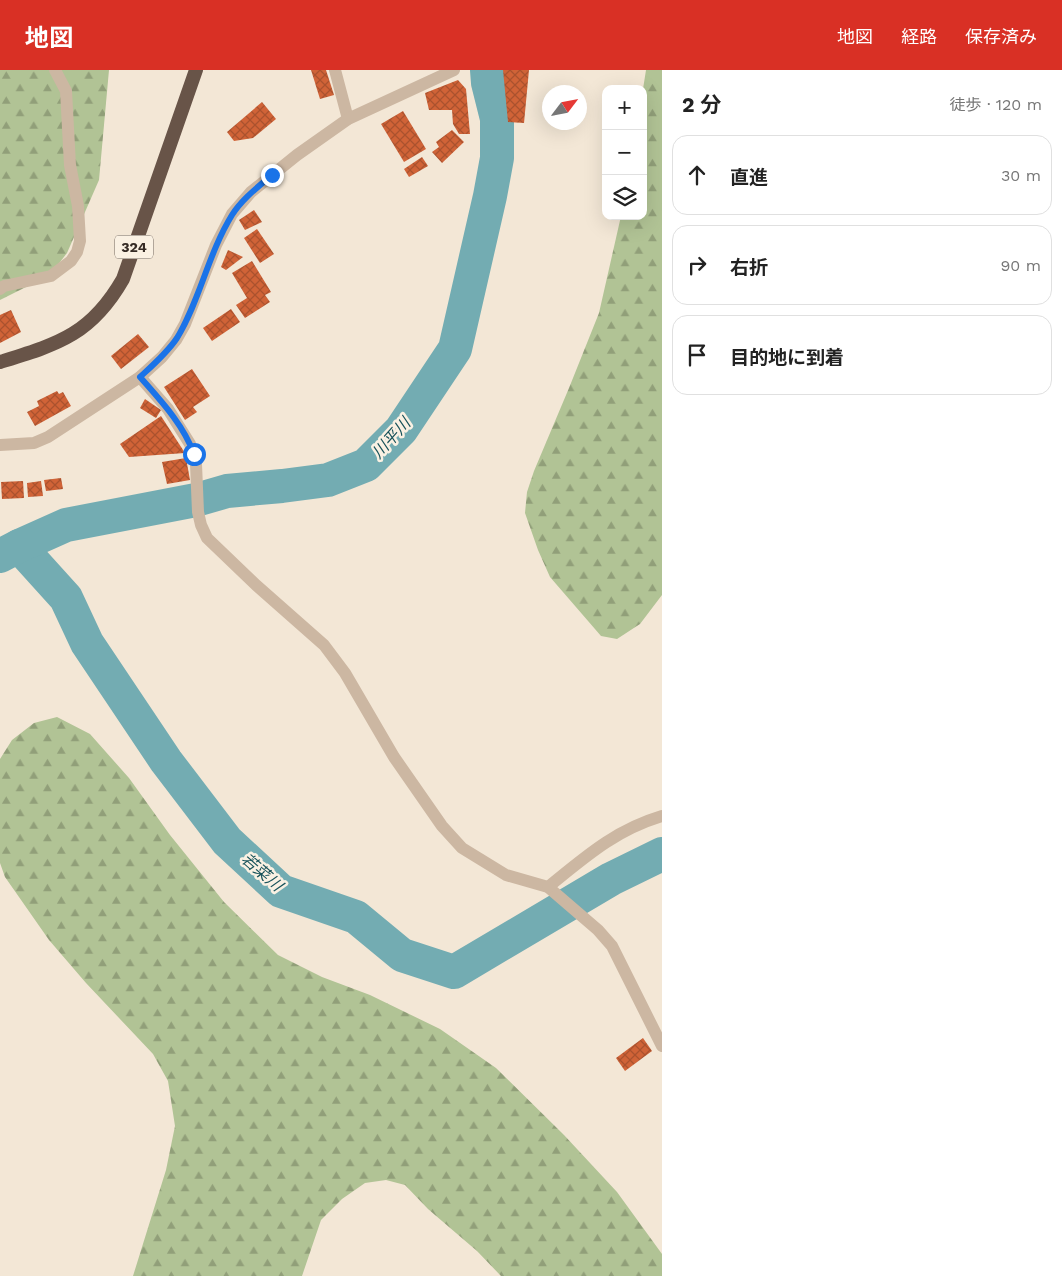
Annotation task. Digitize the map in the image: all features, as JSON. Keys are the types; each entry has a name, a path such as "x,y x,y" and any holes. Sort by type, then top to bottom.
{"highway":[{"name":"324","path":"0,362 36,351 79,331 94,318 114,294 123,279 196,70"}],"street":[{"path":"0,288 51,276 71,261 77,252 80,241 78,206 70,165 66,91 55,70"},
{"path":"335,70 348,119"},
{"path":"0,445 34,443 48,437 140,377 162,357 176,340 216,245 232,214 251,192 297,155 348,119 454,70"},
{"path":"140,377 168,409 190,444 196,464 200,525 207,538 256,585 324,645 345,673 399,765 442,826 462,848 485,864 506,875 552,890 598,930 612,946 662,1046"},
{"path":"552,890 594,849 620,833 662,816"}],"green space":[{"path":"0,70 109,70 99,180 67,253 50,275 0,300"},
{"path":"646,70 662,70 662,595 640,624 617,639 601,636 550,577 525,513 527,492 534,471 599,313 620,220 647,220 647,85 644,85"},
{"path":"57,717 90,734 129,778 170,835 224,902 278,955 322,977 370,995 440,1029 496,1068 564,1135 617,1192 662,1254 662,1276 501,1276 477,1251 428,1209 405,1185 386,1180 365,1183 342,1199 321,1220 302,1276 133,1276 166,1170 175,1126 168,1081 153,1054 86,983 49,940 5,877 0,863 0,759 12,740 34,723"}],"building":[{"path":"311,70 326,70 334,95 320,99"},
{"path":"503,70 529,70 524,123 508,122"},
{"path":"458,80 466,89 470,134 459,134 453,124 452,110 429,110 425,93"},
{"path":"262,102 276,119 253,138 234,141 227,132"},
{"path":"403,111 426,149 404,162 381,124"},
{"path":"452,130 464,142 442,163 432,152 439,147 436,142"},
{"path":"422,157 428,166 409,177 404,169"},
{"path":"254,210 262,222 245,230 239,220"},
{"path":"257,229 274,254 260,263 244,238"},
{"path":"228,250 243,257 226,270 221,267"},
{"path":"252,261 271,292 265,295 270,302 245,318 236,305 247,298 232,273"},
{"path":"231,309 240,322 212,341 203,328"},
{"path":"11,310 21,332 0,343 0,315"},
{"path":"138,334 149,347 121,369 111,356"},
{"path":"192,369 210,396 193,407 197,412 185,420 164,387"},
{"path":"57,391 59,394 63,392 71,406 35,426 27,412 39,406 37,401"},
{"path":"145,399 161,410 156,418 140,408"},
{"path":"161,416 185,453 129,457 120,444"},
{"path":"186,458 190,480 167,484 162,462"},
{"path":"61,478 63,489 46,491 44,480"},
{"path":"23,481 24,498 2,499 1,482"},
{"path":"41,481 43,496 28,497 27,483"},
{"path":"643,1038 652,1051 625,1071 616,1058"}],"waterway":[{"name":"川平川","path":"0,556 66,525 196,500 227,491 328,480 366,465 401,430 455,349 497,158 497,119 488,83 487,70"},
{"name":"若菜川","path":"19,546 66,598 87,643 166,761 227,841 281,891 356,917 402,955 454,972 611,879 662,854"}],"route":[{"path":"194,454 180,426 140,377 162,357 176,340 204,278 216,245 232,214 251,192 272,175"}]}
